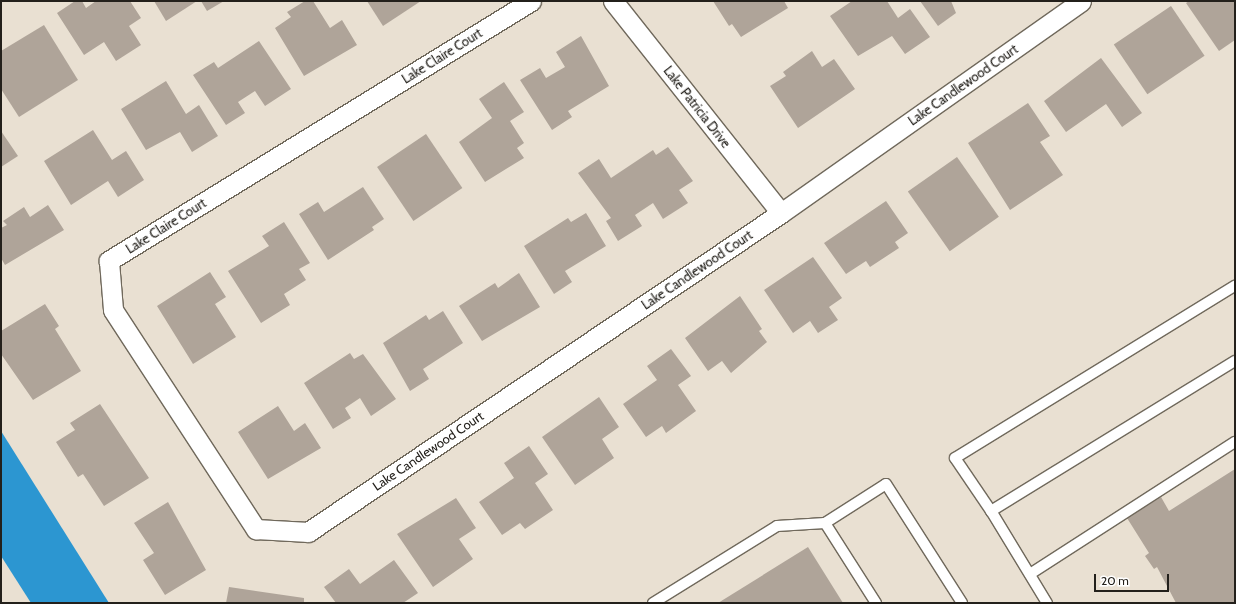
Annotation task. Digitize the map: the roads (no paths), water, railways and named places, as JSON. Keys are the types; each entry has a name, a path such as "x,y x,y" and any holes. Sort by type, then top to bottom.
{"street":[{"name":"Lake Claire Court","path":"308,532 256,529 113,310 109,261 531,1"},
{"name":"Lake Patricia Drive","path":"613,1 781,213"},
{"name":"Lake Candlewood Court","path":"308,532 781,213 1081,1"}],"lane":[{"path":"1047,603 991,511 955,458 1235,286"},
{"path":"991,511 1235,361"},
{"path":"1030,574 1235,442"},
{"path":"653,603 776,526 825,523 886,484 962,603"},
{"path":"825,523 876,603"}],"water":[{"path":"1,431 109,603 31,603 1,556"}]}
